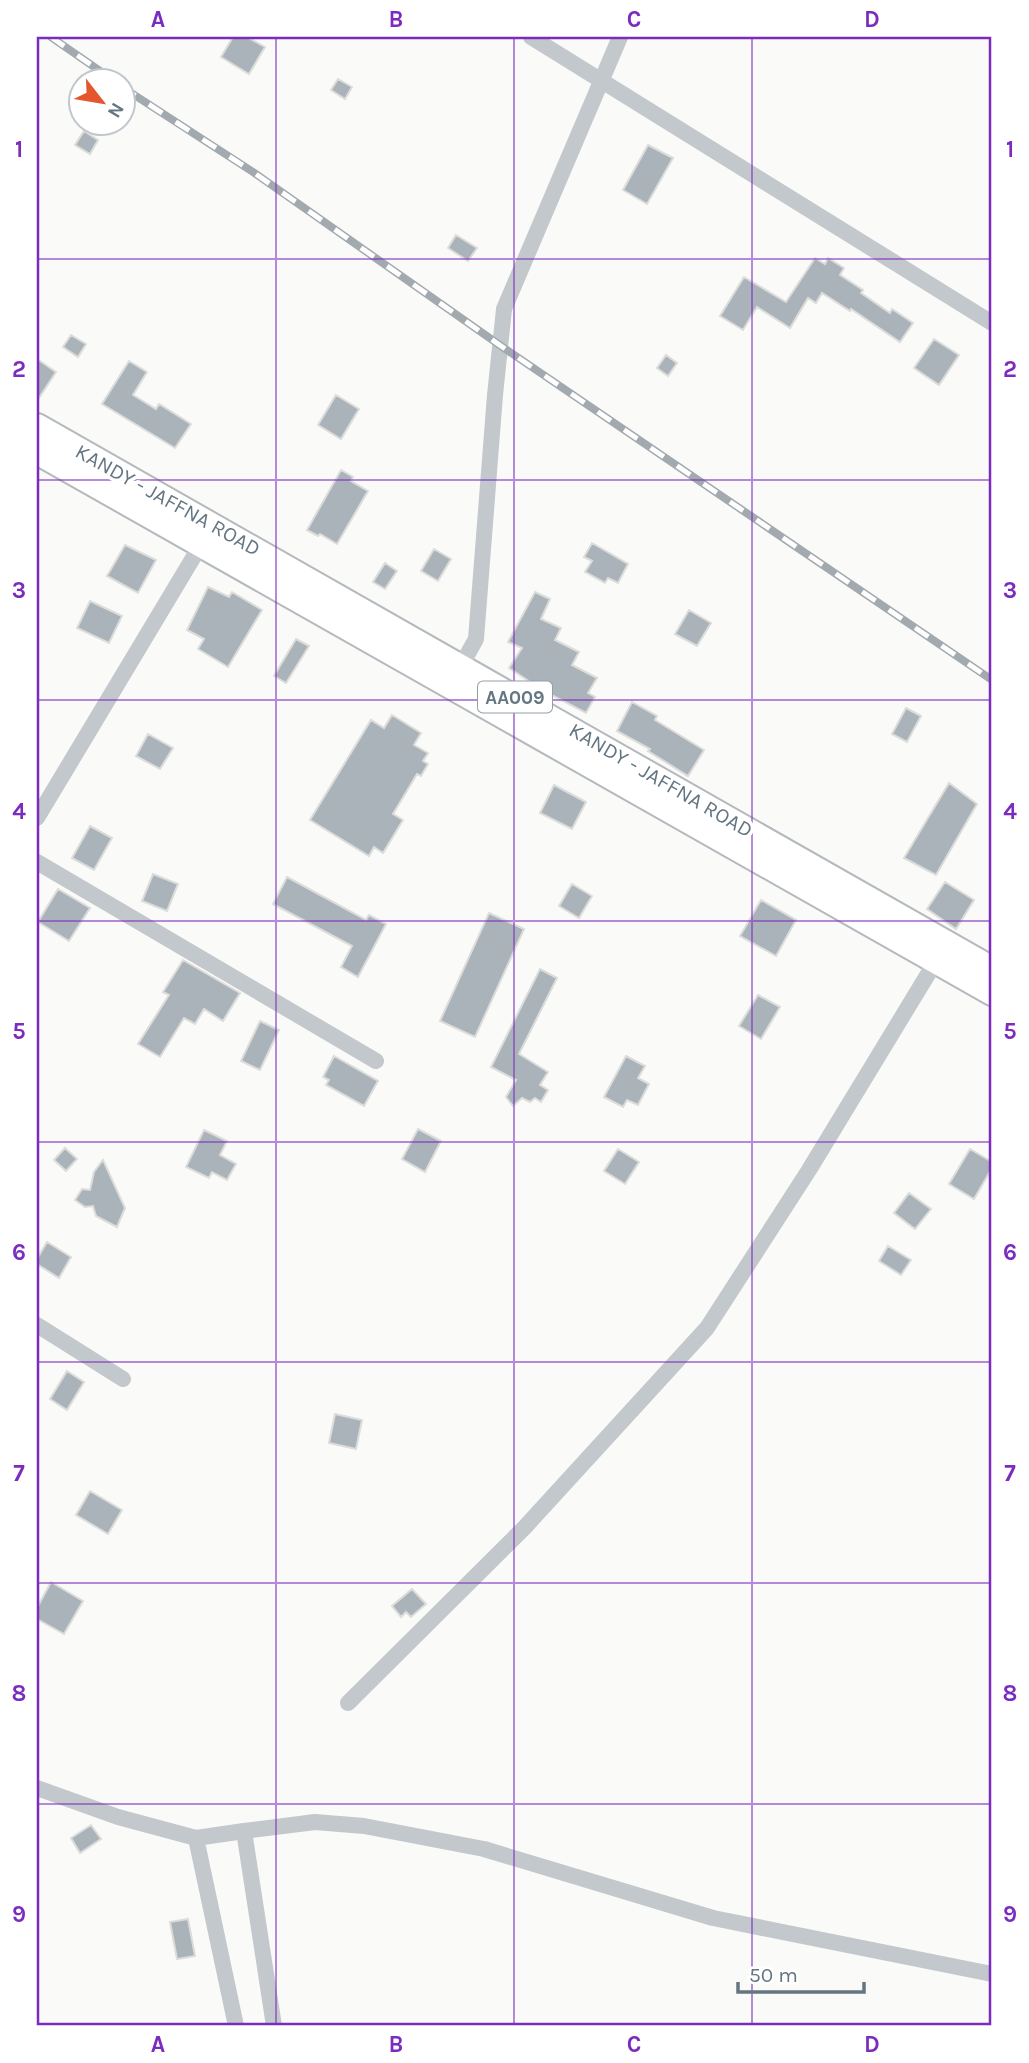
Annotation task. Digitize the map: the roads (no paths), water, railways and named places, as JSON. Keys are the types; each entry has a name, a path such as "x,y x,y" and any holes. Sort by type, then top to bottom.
{"highway":[{"name":"KANDY - JAFFNA ROAD","path":"37,426 206,535"},
{"name":"KANDY - JAFFNA ROAD","path":"37,452 206,535 456,676 992,969"},
{"name":"KANDY - JAFFNA ROAD","path":"456,676 992,993"}],"street":[{"path":"530,37 992,323"},
{"path":"456,676 476,639 504,309 620,37"},
{"path":"37,818 206,535"},
{"path":"37,862 376,1061"},
{"path":"348,1703 524,1527 707,1328 809,1170 936,961"},
{"path":"37,1325 123,1379"},
{"path":"37,1788 118,1817 196,1838 315,1822 363,1826 484,1849 713,1918 992,1974"},
{"path":"244,1831 274,2026"},
{"path":"196,1838 236,2026"}],"railway":[{"path":"51,37 93,66"},
{"path":"136,96 253,172 501,346 992,680"}]}
